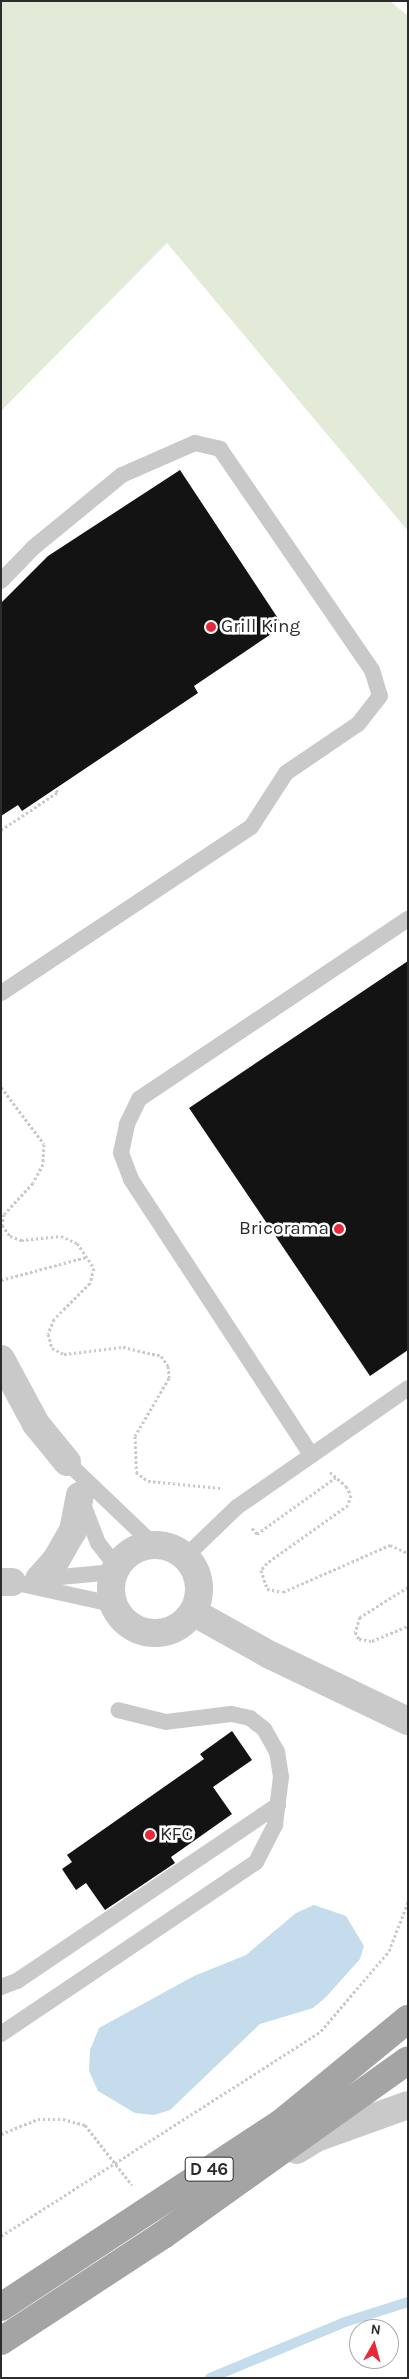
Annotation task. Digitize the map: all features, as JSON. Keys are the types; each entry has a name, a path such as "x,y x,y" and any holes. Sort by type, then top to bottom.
{"main road":[{"name":"D 46","path":"1,2307 149,2208 280,2124 408,2019"},
{"name":"D 46","path":"1,2341 162,2235 408,2060"}],"street":[{"path":"1,1359 36,1424 67,1462"},
{"path":"39,1579 56,1560 73,1531 80,1496"},
{"path":"154,1546 167,1546 185,1557 196,1573 199,1593 193,1612 181,1625 163,1633 145,1633 120,1617 112,1604 115,1570 126,1555 154,1546"},
{"path":"193,1612 270,1655 408,1722"},
{"path":"162,2235 316,2138 408,2105"}],"lane":[{"path":"1,581 34,547 122,475 195,443 220,449 372,670 380,696 358,724 286,773 251,827 1,993"},
{"path":"310,1454 131,1179 121,1153 127,1124 139,1100 408,919"},
{"path":"185,1557 237,1507 310,1454 408,1388"},
{"path":"7,1582 115,1570 98,1543 67,1462"},
{"path":"67,1462 154,1546"},
{"path":"7,1582 112,1604"},
{"path":"1,2034 256,1862 275,1825 281,1777 277,1752 264,1729 250,1718 231,1714 166,1722 118,1710"},
{"path":"1,1986 17,1981 278,1805"}],"path":[{"path":"1,830 58,792 56,788"},
{"path":"1,1087 44,1144 43,1164 33,1183 4,1214 2,1224 10,1236 21,1240 61,1236 77,1243 94,1268 90,1283 54,1319 48,1334 52,1348 64,1354 123,1347 161,1356 168,1366 169,1378 135,1436 136,1472 148,1481 222,1488 257,1534 336,1477"},
{"path":"1,1280 86,1257"},
{"path":"310,1454 336,1477 350,1495 348,1505 267,1563 261,1570 267,1589 283,1592 390,1545 408,1553"},
{"path":"408,1587 360,1617 355,1632 359,1639 372,1640 408,1626"},
{"path":"1,2236 321,2031 389,1951 408,1902"},
{"path":"1,2134 38,2119 63,2119 84,2125 116,2163 149,2208"}],"green space":[{"path":"1,1 390,1 408,16 408,531 167,243 1,411"}],"water":[{"path":"314,1905 346,1916 364,1946 360,1959 326,1997 313,2008 260,2024 170,2110 154,2115 135,2113 98,2091 89,2071 90,2050 99,2028 194,1976 246,1955 296,1913"}],"building":[{"path":"180,470 283,626 194,686 198,693 22,811 18,805 1,816 1,603 48,556"},
{"name":"Bricorama","path":"408,961 408,1350 370,1376 189,1108"},
{"name":"KFC","path":"232,1731 252,1760 213,1787 232,1814 171,1857 175,1863 105,1910 86,1883 76,1890 62,1869 72,1862 67,1855 204,1759 200,1754"}],"waterway":[{"path":"210,2378 345,2322 408,2302"}],"place":[{"name":"Grill King","path":"211,627"},
{"name":"Bricorama","path":"339,1229"},
{"name":"KFC","path":"150,1835"}]}
